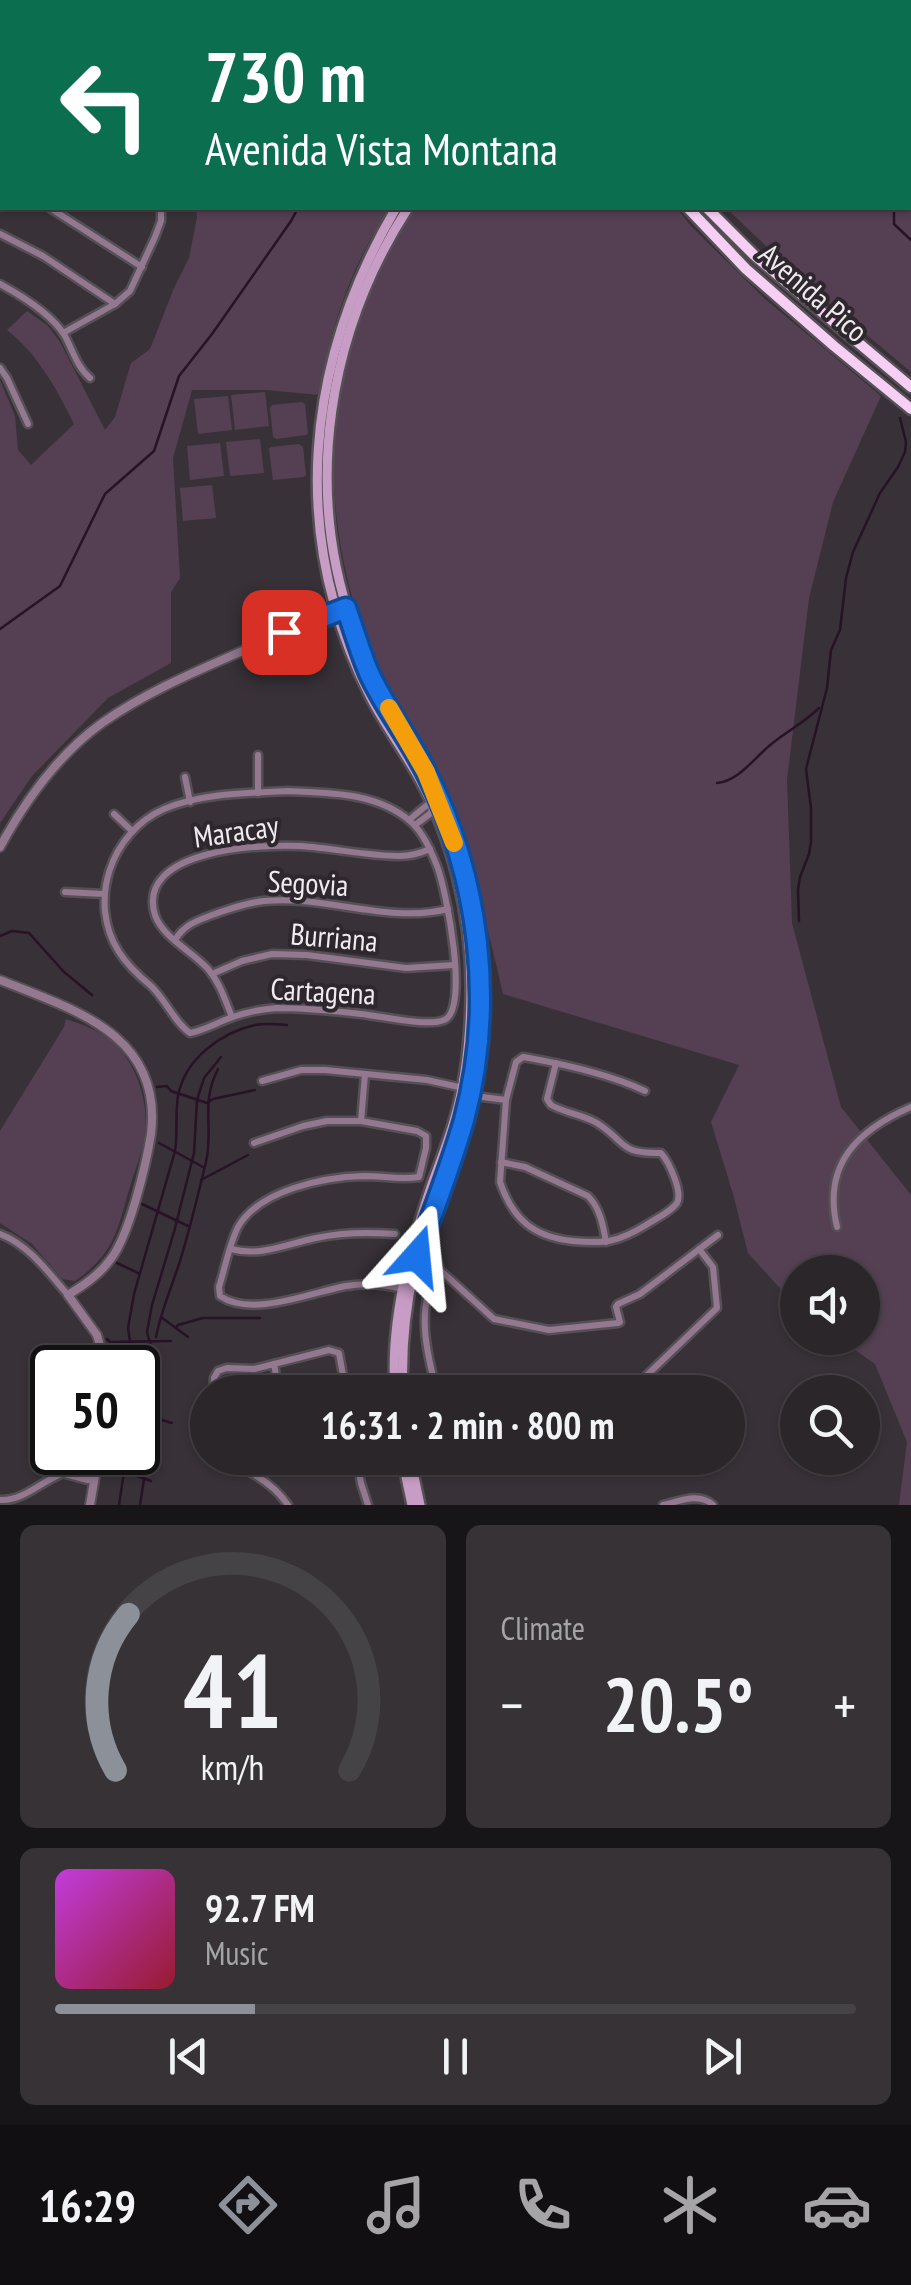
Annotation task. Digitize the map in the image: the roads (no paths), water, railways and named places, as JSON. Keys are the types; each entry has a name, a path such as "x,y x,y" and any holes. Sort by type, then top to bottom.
{"highway":[{"name":"Avenida Pico","path":"690,210 746,269 911,408"},
{"name":"Avenida Pico","path":"709,210 754,255 911,387"}],"main road":[{"path":"395,210 362,272 333,352 317,472 318,523 325,566 369,673 426,772 455,870 470,951 466,1091 415,1251 396,1338 395,1375"},
{"path":"342,610 329,522 330,419 352,321 372,270 407,210"},
{"path":"404,1375 406,1290"},
{"path":"406,1475 412,1505"},
{"path":"414,1475 420,1505"}],"street":[{"path":"53,210 142,267"},
{"path":"63,333 130,292 161,221 161,210"},
{"path":"0,234 44,256 115,304"},
{"path":"0,284 32,305 63,333 82,372 90,378"},
{"path":"0,368 28,424"},
{"path":"0,848 35,791 100,724 186,676 342,610"},
{"path":"258,754 258,792"},
{"path":"185,777 190,802"},
{"path":"65,892 104,894 108,872 119,848 132,831 166,808 258,792 315,792 367,798 388,806 412,823 430,849 448,910 454,965"},
{"path":"412,823 427,806 436,805"},
{"path":"114,814 132,831"},
{"name":"Maracay","path":"232,1017 212,974 194,954 163,931 156,919 154,897 167,872 186,860 264,846 403,856 430,849"},
{"name":"Cartagena","path":"104,894 105,914 119,954 163,997 185,1030 192,1033 232,1017 278,1008 443,1021 452,1014 454,965"},
{"name":"Segovia","path":"175,940 189,924 238,906 267,901 417,915 448,910"},
{"name":"Burriana","path":"212,974 272,954 406,968 454,965"},
{"path":"0,980 74,1010 110,1030 132,1055 148,1087 151,1134 124,1236 109,1262 87,1284 68,1295"},
{"path":"556,1063 547,1099 551,1105 596,1123 622,1146 640,1154 661,1153 672,1170 679,1196 676,1204 624,1238 606,1242 553,1239 532,1230 518,1214 504,1192 500,1175 506,1100 518,1060 526,1057 556,1063 646,1091"},
{"path":"262,1081 302,1070 366,1074 426,1080 506,1100"},
{"path":"361,1122 366,1074"},
{"path":"837,1227 832,1196 848,1153 864,1133 911,1108"},
{"path":"254,1144 327,1121 361,1122 426,1136 419,1177 354,1176 264,1200 238,1228 220,1296 254,1304 286,1302 344,1286 383,1285 406,1290"},
{"path":"501,1162 525,1166 588,1196 598,1212 606,1242"},
{"path":"231,1249 258,1253 352,1232 395,1234"},
{"path":"0,1234 12,1238 39,1261 68,1295 99,1345"},
{"path":"415,1251 436,1256 440,1270 494,1319 549,1330 618,1324 618,1304 640,1294 718,1235"},
{"path":"648,1375 717,1308 713,1268 699,1249"},
{"path":"433,1375 425,1324 428,1293 440,1270"},
{"path":"216,1375 227,1368 254,1369 328,1350 339,1353 343,1375"},
{"path":"274,1364 276,1375"},
{"path":"0,1500 20,1498 64,1473 88,1480 95,1477"},
{"path":"255,1475 266,1480 288,1505"},
{"path":"360,1475 366,1504"},
{"path":"90,1505 95,1477"},
{"path":"663,1505 691,1498 708,1500 713,1505"}],"waterway":[{"path":"0,629 60,586 105,494 154,451 179,376 297,210"},
{"path":"894,210 894,224 911,240"},
{"path":"799,921 798,890 811,842 806,769 827,688 831,650 840,630 853,552 880,493 905,452 900,418"},
{"path":"717,783 740,773 819,708"},
{"path":"0,936 12,931 29,933 64,972 92,995"},
{"path":"131,1345 128,1328 134,1294 175,1151 177,1103 188,1070 206,1050 229,1034 259,1024 287,1025"},
{"path":"140,1505 156,1403 154,1358 147,1332 194,1153 197,1100 204,1078 221,1057"},
{"path":"156,1337 206,1162 208,1105 218,1069"},
{"path":"157,1087 167,1086 171,1091 207,1103 255,1090"},
{"path":"159,1143 203,1167"},
{"path":"201,1180 248,1155"},
{"path":"142,1204 188,1226"},
{"path":"117,1263 138,1273"},
{"path":"161,1317 188,1337"},
{"path":"176,1328 203,1318 260,1318"},
{"path":"107,1339 171,1341"},
{"path":"160,1419 172,1423"},
{"path":"119,1505 124,1475"},
{"path":"134,1475 151,1481"}]}
